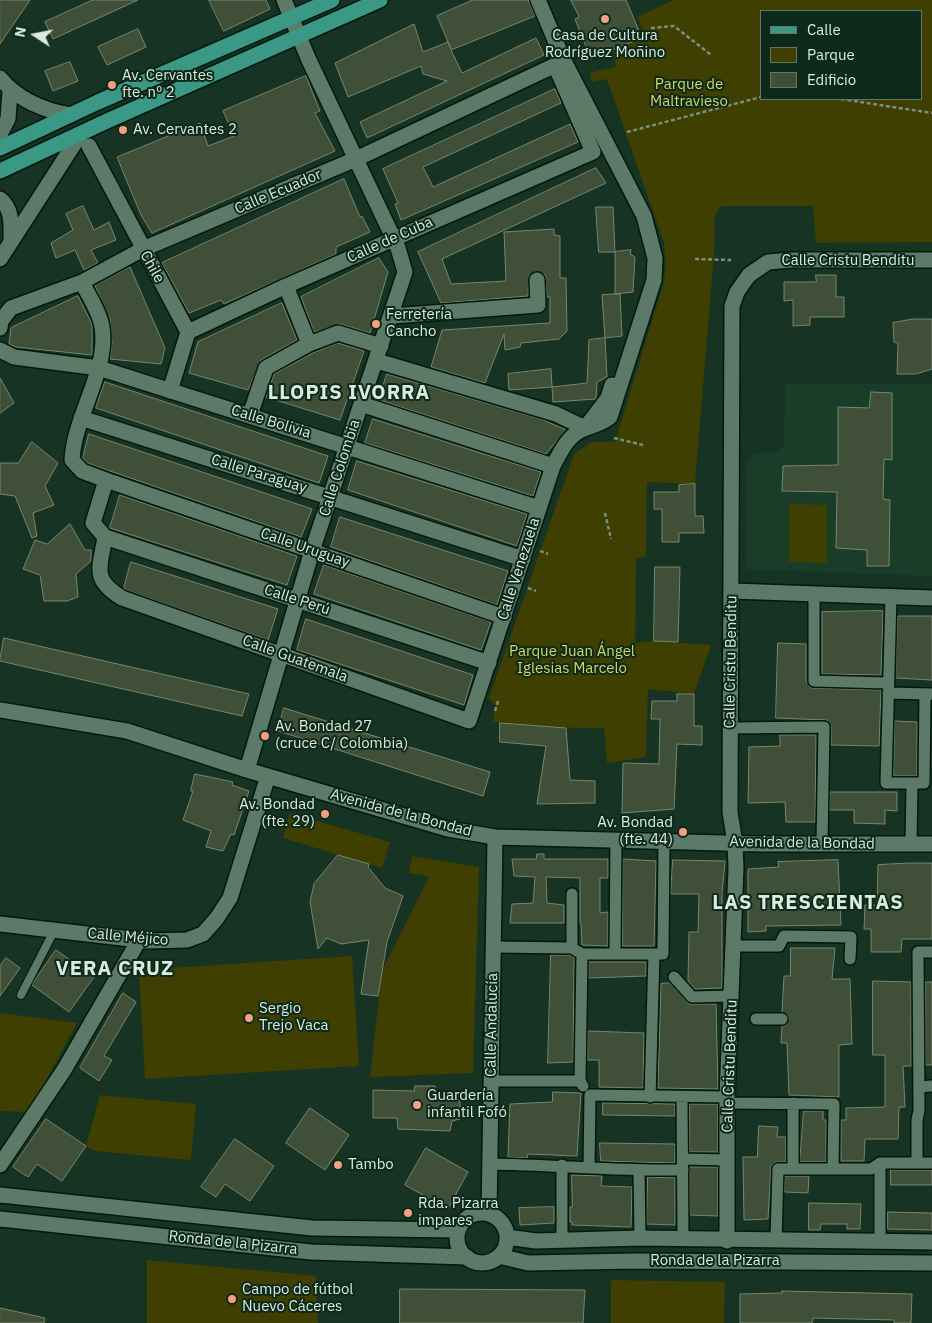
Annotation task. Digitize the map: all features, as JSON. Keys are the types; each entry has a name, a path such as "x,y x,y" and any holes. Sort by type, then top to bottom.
{"main road":[{"path":"0,148 70,115 332,0"},
{"path":"0,171 84,140 380,0"}],"street":[{"name":"Calle Colombia","path":"247,770 312,551 406,272 394,238 299,37 284,0"},
{"name":"Calle Venezuela","path":"469,721 553,466 564,446 574,434 585,428 608,398 642,292 646,253 642,227 634,198 559,63 538,0"},
{"name":"Calle de Cuba","path":"188,332 394,238 593,152 559,63"},
{"name":"Calle Ecuador","path":"0,328 1,321 11,308 82,282 143,249 356,159 559,63"},
{"path":"0,78 10,91 45,110 70,115"},
{"path":"0,134 8,119 10,91"},
{"path":"0,259 84,140"},
{"name":"Chile","path":"84,140 188,332"},
{"path":"0,200 4,202 10,215 11,241"},
{"name":"Calle Cristu Benditu","path":"727,1241 728,1100 733,996 732,946 735,843 730,812 732,306 737,292 749,275 768,262 800,260 932,260"},
{"path":"392,316 538,305 537,280"},
{"path":"81,418 99,368 102,326 82,282"},
{"path":"286,286 309,344"},
{"path":"170,391 188,332"},
{"path":"250,415 266,368 309,344 338,333 379,353 556,414 585,428"},
{"name":"Calle Bolivia","path":"0,350 14,357 99,368 539,508"},
{"path":"361,404 553,466"},
{"name":"Calle Uruguay","path":"81,418 73,444 72,460 82,471 504,617"},
{"name":"Calle Paraguay","path":"81,418 523,559"},
{"path":"105,537 93,523 106,480"},
{"name":"Calle Guatemala","path":"105,537 99,574 106,588 122,598 469,721"},
{"name":"Calle Perú","path":"105,537 489,663"},
{"path":"732,591 932,598"},
{"path":"814,594 814,681 888,688 928,694 924,783 886,783 888,688 890,596"},
{"name":"Avenida de la Bondad","path":"0,710 127,731 247,770 448,829 495,837 735,843 932,844"},
{"path":"730,728 824,727 822,844"},
{"name":"Calle Méjico","path":"0,924 170,942 187,940 203,934 217,918 230,898 268,776"},
{"path":"911,844 912,782"},
{"name":"Calle Andalucía","path":"488,1214 495,837"},
{"path":"615,954 616,840"},
{"path":"493,947 615,954 663,954 664,840"},
{"path":"572,894 577,951 580,1081 590,1096 589,1167"},
{"path":"732,946 779,946 784,936 850,937 850,959"},
{"path":"0,1165 64,1070 139,940"},
{"path":"917,1163 919,1087 918,952 932,952"},
{"path":"650,1097 654,954"},
{"path":"674,977 692,996 733,996"},
{"path":"756,1019 782,1019"},
{"path":"491,1081 580,1081"},
{"path":"919,1087 932,1086"},
{"path":"590,1096 682,1097 834,1104 833,1169"},
{"path":"682,1097 683,1240"},
{"path":"793,1103 793,1169"},
{"path":"490,1164 562,1165 639,1170 728,1160"},
{"path":"776,1241 778,1169 871,1169 880,1163 932,1162"},
{"path":"880,1163 880,1242"},
{"path":"562,1165 562,1240"},
{"path":"639,1170 640,1238"},
{"name":"Ronda de la Pizarra","path":"0,1194 312,1228 458,1230"},
{"path":"481,1213 488,1214 502,1223 507,1238 506,1244 499,1256 483,1263 466,1257 458,1245 458,1230 467,1218 481,1213"},
{"name":"Ronda de la Pizarra","path":"0,1219 311,1252 466,1257"},
{"name":"Ronda de la Pizarra","path":"507,1238 932,1242"},
{"name":"Ronda de la Pizarra","path":"499,1256 528,1263 636,1261 932,1263"}],"lane":[{"path":"21,995 55,929"}],"path":[{"path":"652,28 674,26 711,55"},
{"path":"627,132 760,98"},
{"path":"848,100 932,113"},
{"path":"695,259 730,260"},
{"path":"614,438 642,445"},
{"path":"605,513 611,539"},
{"path":"495,711 498,701"}],"shaded area":[{"path":"785,383 932,384 932,576 746,569 746,463 753,454 761,452 774,453 784,446"}],"green space":[{"path":"674,0 932,0 932,242 816,243 813,206 721,206 715,215 714,255 695,484 647,482 646,557 636,558 635,643 654,641 711,645 694,694 648,689 646,757 607,763 604,728 514,727 493,721 496,706 489,698 574,454 592,442 615,442 664,282 666,266 664,243 607,79 592,82 589,73 616,67 613,52 646,37 637,17"},
{"path":"789,504 827,505 827,563 789,562"},
{"path":"290,813 390,842 382,868 283,838"},
{"path":"412,856 479,867 473,1073 370,1077 382,971 429,877 409,873"},
{"name":"Sergio Trejo Vaca","path":"352,956 359,1066 145,1079 139,970"},
{"path":"0,1013 77,1023 29,1112 0,1111"},
{"path":"100,1095 196,1104 191,1160 94,1151 86,1146"},
{"name":"Campo de fútbol Nuevo Cáceres","path":"147,1260 316,1276 318,1323 147,1323"},
{"path":"611,1280 725,1282 724,1323 611,1323"}],"building":[{"path":"0,0 30,0 0,44"},
{"path":"93,0 138,0 53,39 45,22"},
{"path":"209,0 266,0 270,9 224,31"},
{"path":"473,0 528,0 535,16 451,50 462,73 536,38 544,55 367,138 360,122 447,81 423,74 421,66 348,97 335,63 414,24 423,52 448,42 451,49 437,16"},
{"name":"Casa de Cultura Rodríguez Moñino","path":"571,0 626,0 642,38 591,59 575,19 579,17"},
{"path":"138,29 146,47 107,65 98,47"},
{"path":"70,62 78,81 53,91 45,71"},
{"path":"306,76 320,111 315,113 335,151 152,233 141,215 117,157 200,123 208,146 234,136 223,111"},
{"path":"555,89 561,103 423,167 433,187 570,124 578,142 401,220 395,204 398,203 383,169"},
{"path":"596,168 606,183 442,259 451,284 506,281 504,232 554,229 554,235 560,236 560,278 566,278 567,331 559,339 521,343 520,347 505,350 504,334 485,383 431,367 442,330 550,323 550,297 547,297 545,275 536,271 529,276 528,296 441,303 418,252"},
{"path":"344,179 360,217 362,216 370,232 336,247 336,254 224,304 221,300 189,313 162,263"},
{"path":"83,206 94,230 109,222 116,240 91,250 98,263 84,270 75,250 56,258 51,243 73,230 66,214"},
{"path":"596,207 613,207 615,252 599,252"},
{"path":"631,250 630,254 635,257 633,292 615,294 615,252"},
{"path":"379,258 388,272 370,333 340,324 314,332 301,297"},
{"path":"130,267 165,348 161,364 110,359 112,343 110,319 95,286"},
{"path":"816,275 836,275 836,297 844,297 844,317 810,317 810,325 793,326 793,300 784,301 784,282 816,282"},
{"path":"620,294 622,336 605,338 602,295"},
{"path":"78,296 92,324 92,355 16,347 9,344 11,328"},
{"path":"282,303 297,340 261,360 248,390 189,373 198,342"},
{"path":"913,319 932,319 932,369 916,374 897,374 898,343 894,342 893,323"},
{"path":"605,338 607,377 597,382 596,399 553,402 552,387 587,383 589,340"},
{"path":"338,343 364,351 340,420 266,397 274,374 313,353"},
{"path":"551,369 552,387 509,390 508,374"},
{"path":"387,374 541,419 566,430 546,454 379,400"},
{"path":"0,378 14,403 0,413"},
{"path":"105,382 328,456 319,483 96,408"},
{"path":"871,392 892,393 892,460 884,459 883,499 890,500 889,566 867,566 867,550 836,548 837,492 782,491 783,466 838,465 838,407 869,408"},
{"path":"373,419 541,472 533,496 365,443"},
{"path":"89,434 312,509 301,537 87,463 83,458"},
{"path":"32,442 58,463 45,486 54,505 33,513 37,536 32,538 15,496 0,494 0,463 18,463"},
{"path":"357,461 527,514 517,546 348,490"},
{"path":"695,484 695,516 703,516 704,533 679,533 679,542 662,542 662,509 654,509 654,492 679,492 679,485"},
{"path":"120,495 297,556 287,585 110,528"},
{"path":"340,517 508,571 497,605 331,547"},
{"path":"70,524 85,550 91,550 91,561 76,574 78,597 67,601 44,601 40,575 23,569 35,540 47,544"},
{"path":"131,562 278,609 268,640 126,590 124,588"},
{"path":"324,565 491,622 481,650 314,594"},
{"path":"655,567 680,567 678,642 654,641"},
{"path":"883,611 881,675 822,674 822,612"},
{"path":"898,616 932,616 932,680 896,678"},
{"path":"306,619 473,675 464,705 297,650"},
{"path":"4,638 249,694 242,716 0,661"},
{"path":"778,643 806,644 806,681 811,688 881,690 879,746 831,745 831,727 827,720 776,718"},
{"path":"677,694 694,694 694,726 702,726 702,745 677,744 674,809 622,813 623,763 659,764 660,719 651,719 652,701 677,701"},
{"path":"284,708 490,772 483,796 278,731"},
{"path":"895,721 917,722 917,776 894,776"},
{"path":"500,723 566,728 570,780 595,781 595,803 537,804 546,746 500,742"},
{"path":"780,735 816,735 815,822 786,822 785,802 748,803 749,747 780,746"},
{"path":"195,774 233,782 232,785 249,791 234,835 231,834 223,851 206,847 211,831 183,820 193,791 191,791"},
{"path":"830,792 897,792 897,811 885,810 885,824 854,823 854,810 830,810"},
{"path":"537,854 544,854 544,859 608,859 608,878 600,878 600,913 608,912 608,946 582,945 580,878 546,877 547,903 564,905 564,923 510,923 512,904 533,903 535,877 514,876 512,859 536,859"},
{"path":"338,855 369,864 368,867 385,888 403,896 387,942 378,996 361,994 369,940 341,944 327,938 318,949 310,902 314,884"},
{"path":"623,859 656,861 654,946 623,946"},
{"path":"673,860 725,861 722,893 722,988 695,989 688,981 689,932 698,932 699,894 671,894"},
{"path":"838,860 841,925 766,926 766,931 748,932 748,869 779,867 778,862"},
{"path":"932,863 932,939 902,939 901,952 871,952 871,929 864,929 865,905 877,905 878,865"},
{"path":"791,948 835,948 832,979 850,979 852,1044 839,1045 839,1097 789,1095 787,1043 781,1043 782,1026 786,1025 789,1019 788,1015 782,1012 784,976 790,976"},
{"path":"56,950 94,977 69,1012 32,985"},
{"path":"551,955 570,955 574,958 573,1062 548,1063"},
{"path":"6,958 20,968 0,996 0,966"},
{"path":"589,962 646,962 646,976 589,978"},
{"path":"873,981 911,982 911,1066 903,1066 905,1107 899,1107 898,1139 865,1139 864,1161 841,1161 841,1120 846,1120 846,1108 885,1107 885,1055 873,1055"},
{"path":"926,982 932,982 932,1065 926,1065"},
{"path":"670,983 689,1004 716,1004 718,1089 658,1088 661,984"},
{"path":"123,993 136,1002 104,1056 112,1060 99,1081 80,1068"},
{"path":"588,1031 644,1033 643,1088 599,1087 599,1060 588,1060"},
{"name":"Guardería infantil Fofó","path":"415,1086 435,1086 435,1092 460,1092 460,1119 452,1121 450,1131 398,1129 397,1118 373,1118 373,1090 414,1091"},
{"path":"553,1092 581,1093 577,1156 528,1154 527,1158 508,1157 510,1104 552,1102"},
{"path":"603,1103 675,1104 675,1116 603,1115"},
{"path":"690,1104 718,1104 718,1152 690,1152"},
{"path":"310,1108 349,1135 325,1170 286,1143"},
{"path":"804,1111 823,1111 823,1120 826,1120 826,1162 800,1162"},
{"path":"46,1119 86,1146 62,1181 37,1164 28,1177 13,1167"},
{"path":"759,1126 778,1127 777,1137 786,1137 786,1162 775,1162 771,1166 768,1219 744,1220 743,1157 757,1157"},
{"path":"235,1139 274,1166 250,1201 225,1184 216,1197 201,1187"},
{"path":"600,1143 675,1144 675,1163 601,1161"},
{"path":"426,1148 468,1172 448,1209 405,1185"},
{"path":"690,1167 718,1167 718,1216 690,1215"},
{"path":"891,1170 932,1170 932,1185 891,1185"},
{"path":"572,1175 602,1176 601,1186 632,1187 631,1227 572,1225 572,1222 570,1222 570,1207 572,1207"},
{"path":"785,1176 809,1176 808,1193 785,1192"},
{"path":"648,1177 675,1178 675,1225 647,1224"},
{"path":"809,1203 861,1204 860,1229 847,1229 847,1224 821,1224 820,1230 809,1230"},
{"path":"554,1207 554,1223 520,1225 519,1208"},
{"path":"888,1212 932,1213 932,1230 888,1229"},
{"path":"400,1289 585,1290 583,1323 400,1323"},
{"path":"782,1291 912,1294 911,1323 894,1323 894,1320 813,1318 812,1323 740,1323 740,1294 782,1293"},
{"path":"0,1308 45,1318 44,1323 0,1323"}],"place":[{"name":"Casa de Cultura Rodríguez Moñino","path":"605,19"},
{"name":"Av. Cervantes fte. nº 2","path":"112,85"},
{"name":"Av. Cervantes 2","path":"123,130"},
{"name":"Ferretería Cancho","path":"376,324"},
{"name":"Av. Bondad 27 (cruce C/ Colombia)","path":"265,736"},
{"name":"Av. Bondad (fte. 29)","path":"325,814"},
{"name":"Av. Bondad (fte. 44)","path":"683,832"},
{"name":"Sergio Trejo Vaca","path":"249,1018"},
{"name":"Guardería infantil Fofó","path":"417,1105"},
{"name":"Tambo","path":"338,1165"},
{"name":"Rda. Pizarra impares","path":"408,1213"},
{"name":"Campo de fútbol Nuevo Cáceres","path":"232,1299"}],"district":[{"name":"LLOPIS IVORRA","path":"349,393"},
{"name":"LAS TRESCIENTAS","path":"808,903"},
{"name":"VERA CRUZ","path":"115,969"}],"park label":[{"name":"Parque de Maltravieso","path":"689,94"},
{"name":"Parque Juan Ángel Iglesias Marcelo","path":"572,660"}]}
